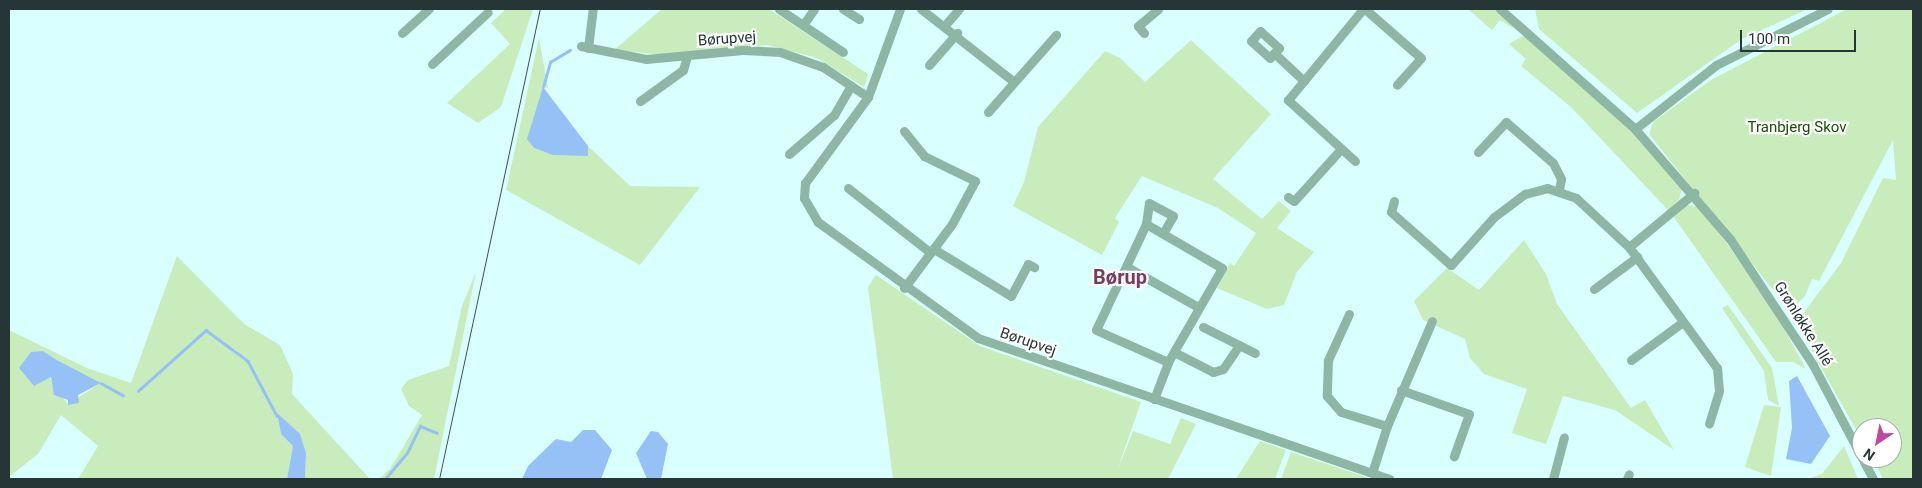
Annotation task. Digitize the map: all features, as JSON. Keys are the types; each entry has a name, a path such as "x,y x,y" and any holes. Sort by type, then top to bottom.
{"street":[{"path":"402,33 429,9"},
{"name":"Børupvej","path":"594,9 585,47 646,59 743,50 780,52 823,67 868,97"},
{"path":"779,9 843,52"},
{"path":"803,25 814,9"},
{"path":"844,9 859,19"},
{"name":"Børupvej","path":"900,9 868,97 812,171 804,198 822,225 904,288 978,338 1389,479"},
{"path":"921,9 946,24 1014,82"},
{"path":"946,24 958,9"},
{"path":"1144,33 1138,26 1158,9"},
{"path":"1355,162 1288,100 1364,9 1421,58 1397,85"},
{"name":"Grønløkke Allé","path":"1500,9 1636,129 1694,194 1783,316 1873,479"},
{"path":"1636,129 1716,65 1828,9"},
{"path":"432,64 488,13"},
{"path":"929,66 957,33"},
{"path":"988,112 1056,35"},
{"path":"1274,53 1304,80"},
{"name":"Børupvej","path":"640,101 683,70 687,56"},
{"path":"789,154 834,115 851,86"},
{"path":"1478,152 1506,122 1553,163 1561,179 1559,189"},
{"path":"904,131 924,156 975,181 932,251 904,288"},
{"path":"1288,197 1294,201 1341,149"},
{"path":"848,188 932,251 1011,296 1028,264 1034,267"},
{"path":"1394,201 1391,212 1451,265 1515,200 1535,190 1559,189 1589,209 1637,257 1718,374 1719,391 1709,423"},
{"path":"1629,247 1694,194"},
{"path":"1163,233 1173,216 1150,204 1146,224 1096,330 1168,362"},
{"path":"1146,224 1222,268 1168,362 1154,399"},
{"path":"1594,289 1637,257"},
{"path":"1127,267 1198,307"},
{"path":"1349,314 1328,360 1327,396 1341,412 1387,426"},
{"path":"1372,473 1401,390 1432,321"},
{"path":"1631,360 1683,322"},
{"path":"1202,327 1255,353"},
{"path":"1174,352 1214,372 1223,369 1239,345"},
{"path":"1401,390 1469,414 1454,456"},
{"path":"1553,479 1564,437"}],"green space":[{"path":"506,9 533,9 501,107 478,123 447,103 510,44 491,23"},
{"path":"662,9 769,9 868,74 864,87 817,58 767,45 663,55 614,50"},
{"path":"1468,9 1496,9 1523,34 1500,20 1492,30"},
{"path":"1535,9 1808,9 1742,39 1637,113 1539,29"},
{"name":"Tranbjerg Skov","path":"1847,9 1913,9 1913,479 1883,479 1877,468 1902,468 1902,418 1852,418 1852,422 1796,323 1841,263 1883,178 1896,180 1893,140 1819,281 1812,279 1805,296 1790,311 1649,134 1653,122 1711,80"},
{"path":"1526,34 1634,134 1682,188 1679,200 1668,210 1571,107 1521,66 1526,59 1509,44"},
{"path":"539,38 548,88 543,87 588,156 588,146 630,186 700,187 640,265 506,190"},
{"path":"1191,40 1271,114 1213,179 1262,219 1279,201 1291,211 1277,228 1314,252 1297,272 1284,305 1267,309 1217,288 1230,263 1234,266 1256,233 1218,208 1142,176 1115,218 1119,222 1102,255 1013,206 1024,182 1038,127 1105,51 1120,58 1145,82"},
{"path":"1687,205 1699,207 1708,217 1774,310 1806,369 1793,362 1776,362 1673,216"},
{"path":"1524,240 1546,274 1557,304 1631,408 1645,400 1674,450 1615,410 1563,396 1546,444 1512,433 1527,389 1484,374 1470,358 1465,339 1423,320 1414,301 1447,268 1479,290"},
{"path":"177,256 244,324 280,345 293,374 292,394 370,479 305,479 306,453 300,435 277,415 281,434 293,446 287,479 78,479 98,446 61,415 38,454 9,477 9,330 87,368 131,383","holes":["43,351 101,383 68,404 53,387"]},
{"path":"476,272 434,479 379,479 390,469 422,415 409,406 401,389 408,380 449,366 462,306"},
{"path":"876,275 980,346 1141,402 1117,471 1133,431 1170,444 1181,418 1196,424 1168,479 893,479 868,287"},
{"path":"1728,305 1772,368 1779,406 1768,400 1764,371 1722,308"},
{"path":"1764,405 1781,407 1771,476 1745,467"},
{"path":"1260,441 1286,450 1275,479 1236,479"},
{"path":"1844,446 1858,479 1808,479 1822,474"},
{"path":"1291,452 1372,479 1281,479"}],"water":[{"path":"543,87 588,146 588,156 553,155 534,148 527,139"},
{"path":"43,351 101,383 78,395 79,403 68,405 68,400 54,395 51,377 34,386 19,368 31,352"},
{"path":"1797,376 1830,436 1811,464 1786,459 1792,428 1789,381"},
{"path":"277,413 300,434 306,453 305,479 287,479 293,446 281,434"},
{"path":"583,430 595,430 612,450 601,479 522,479 528,466 556,439 571,442"},
{"path":"651,431 658,432 668,444 661,479 647,479 636,453"}],"waterway":[{"path":"543,87 550,62 570,50"},
{"path":"138,391 206,330 248,361 277,416"},
{"path":"101,383 123,395"},
{"path":"385,479 407,453 420,426 437,433"}],"tram line":[{"path":"439,479 540,9"}],"district":[{"name":"Børup","path":"1120,277"}]}
